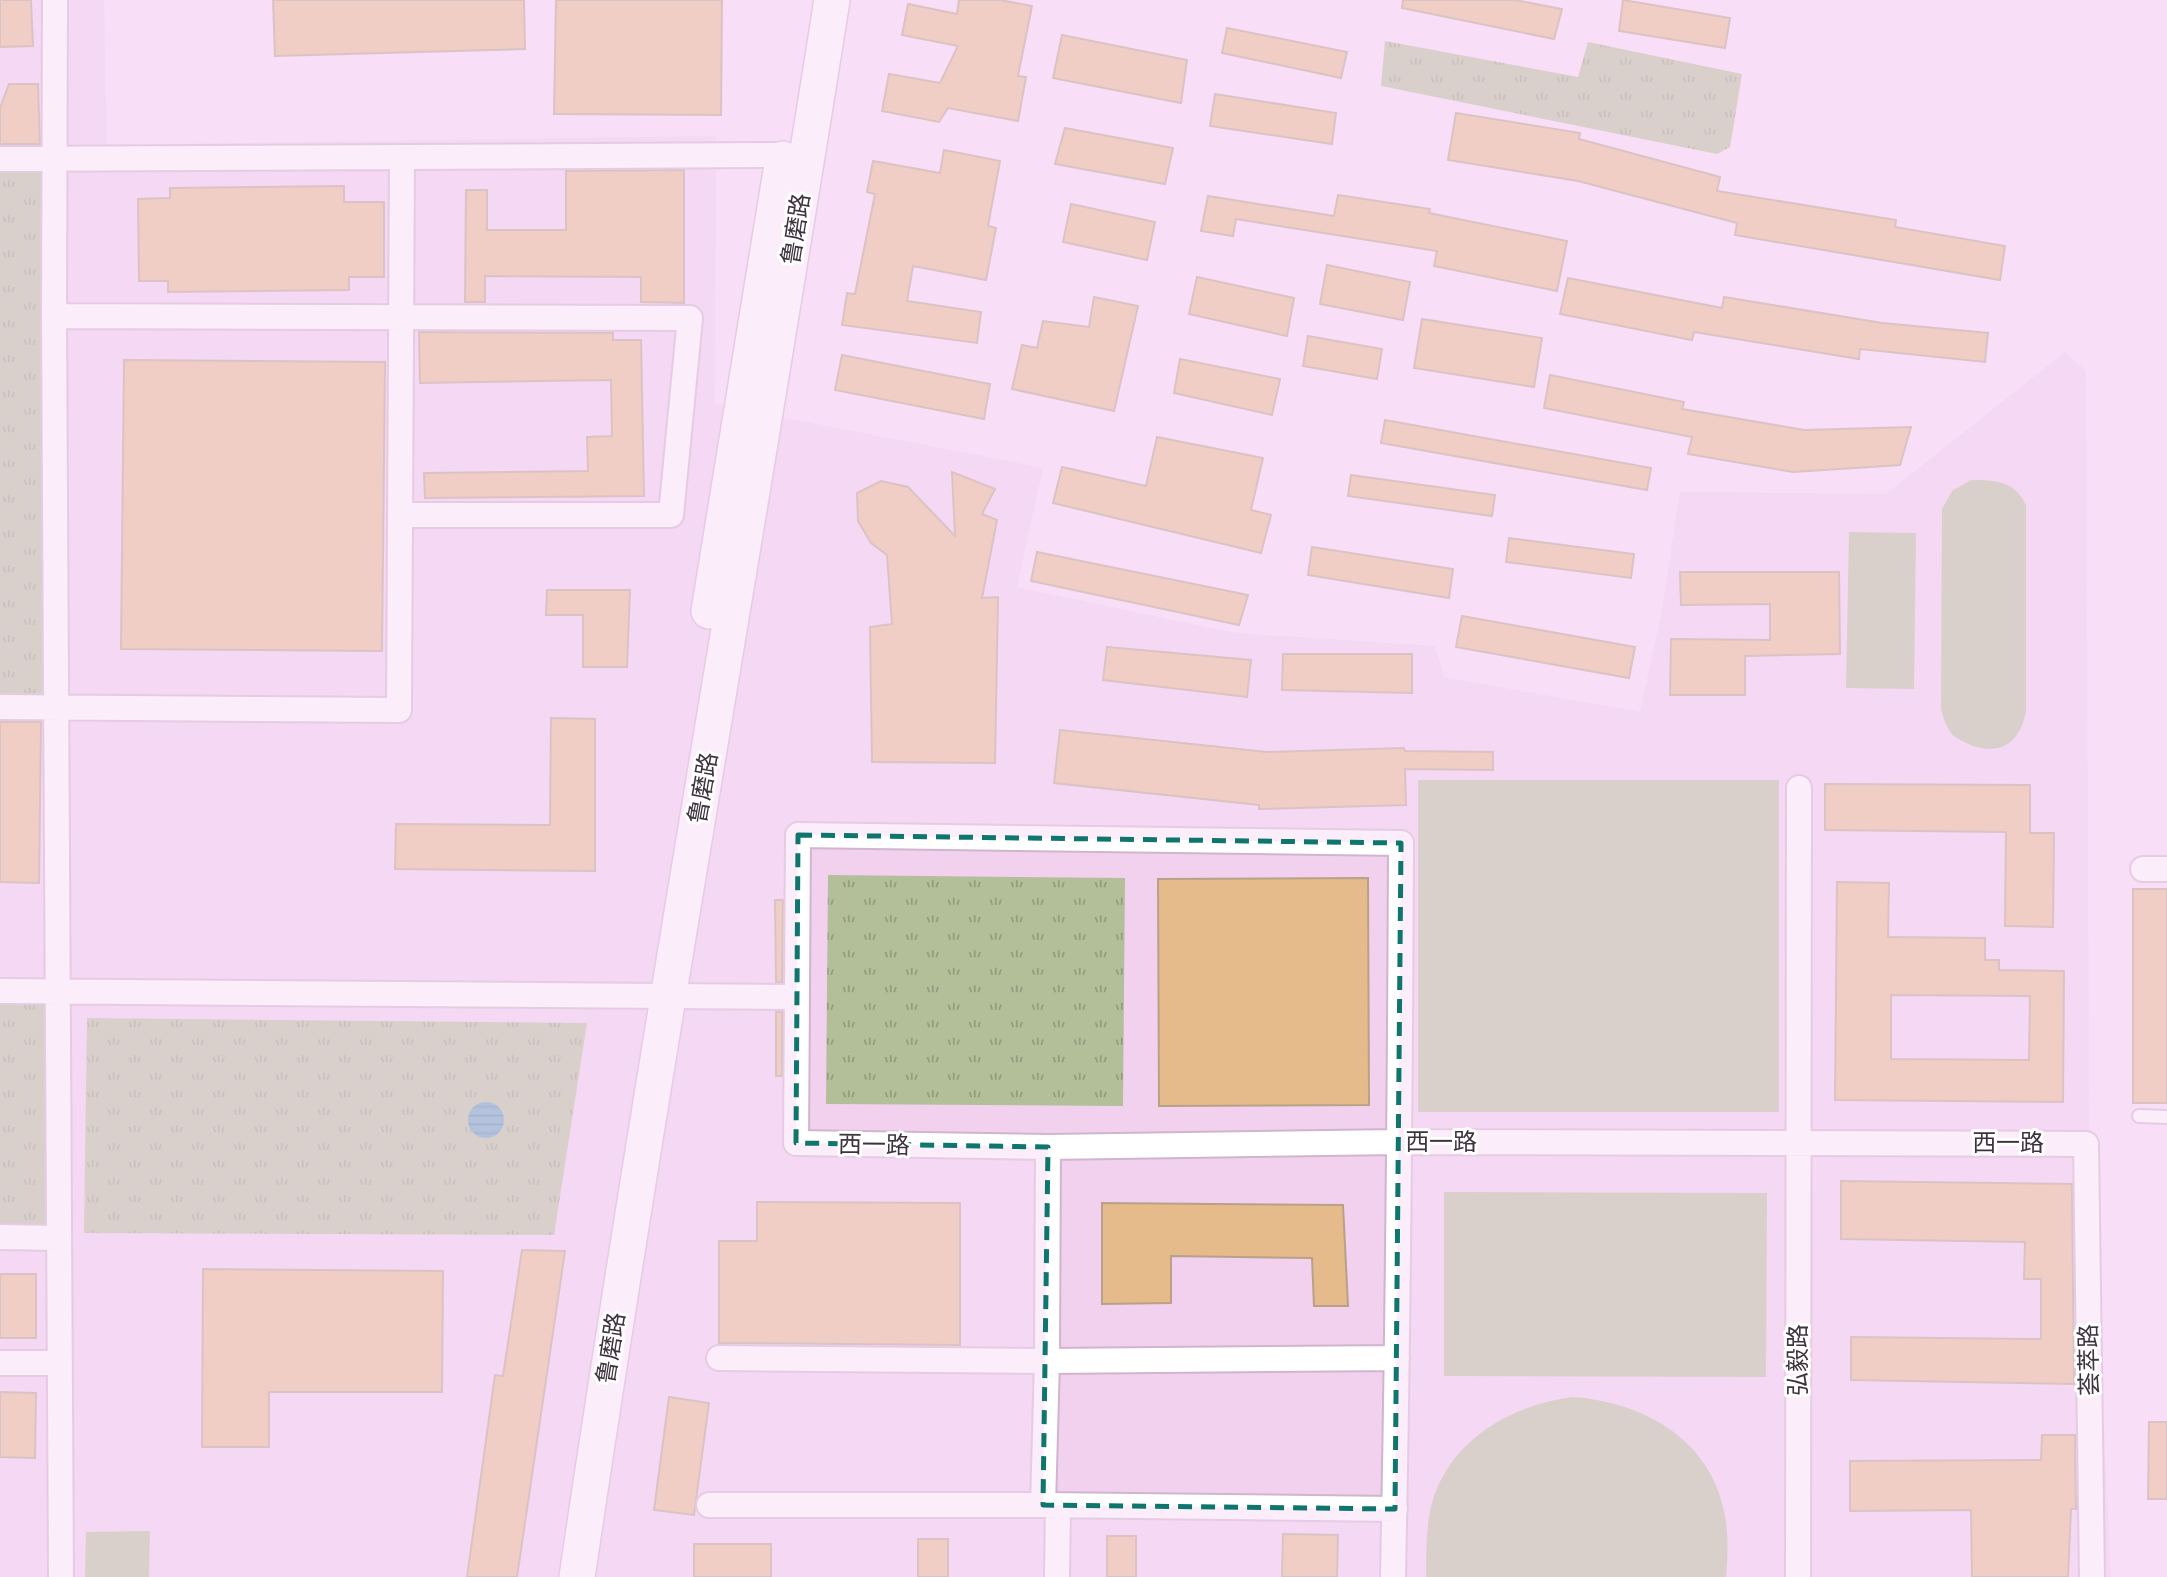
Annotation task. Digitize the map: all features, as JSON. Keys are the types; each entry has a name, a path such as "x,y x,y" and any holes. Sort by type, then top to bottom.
{"main road":[{"name":"鲁磨路","path":"577,1577 751,340 811,0"},
{"name":"鲁磨路","path":"559,1577 658,995 774,367 832,0"}],"street":[{"path":"55,0 54,316 61,1577"},
{"path":"0,159 784,155"},
{"path":"0,707 399,710 402,157"},
{"path":"54,316 690,318 671,515 400,515"},
{"name":"弘毅路","path":"1798,1577 1799,788"},
{"path":"0,991 797,997 798,835 1401,843 1393,1577"},
{"name":"西一路","path":"797,997 796,1143 1048,1147 1399,1142 2086,1144"},
{"name":"荟萃路","path":"2086,1144 2092,1577"},
{"path":"1048,1147 1047,1362 1051,1505 1057,1577"},
{"path":"0,1237 58,1238"},
{"path":"719,1357 1047,1362 1397,1357"},
{"path":"0,1363 60,1363"},
{"path":"709,1505 1395,1509"}],"lane":[{"path":"2139,1116 2167,1117"}],"highlighted area":[{"path":"798,835 1401,843 1395,1509 1043,1505 1048,1147 796,1143"}],"shaded area":[{"path":"0,0 104,0 107,145 716,136 715,404 1043,468 1017,587 1235,633 1435,646 1444,677 1640,712 1661,615 1680,492 1886,494 2065,352 2086,371 2089,1123 2111,1577 0,1577"}],"green space":[{"path":"1385,41 1578,77 1588,42 1742,74 1730,147 1717,154 1381,86"},
{"path":"56,159 56,707 0,707 0,161"},
{"path":"1971,480 1996,482 2010,487 2026,505 2026,711 2019,732 2013,740 1998,748 1988,749 1966,743 1954,736 1946,725 1941,709 1942,509 1952,491"},
{"path":"1849,532 1916,533 1914,689 1846,688"},
{"path":"1418,780 1779,780 1779,1112 1418,1112"},
{"path":"828,875 1125,878 1123,1106 826,1104"},
{"path":"0,991 58,992 58,1238 0,1237"},
{"path":"87,1018 587,1023 554,1235 84,1233"},
{"path":"1444,1192 1767,1193 1766,1377 1444,1376"},
{"path":"1572,1397 1597,1400 1645,1415 1686,1442 1702,1460 1715,1482 1725,1516 1728,1542 1726,1577 1426,1577 1427,1533 1431,1507 1439,1484 1451,1463 1485,1430 1505,1418 1526,1408"},
{"path":"150,1531 149,1577 85,1577 86,1532"}],"water":[{"path":"486,1102 498,1108 504,1120 498,1132 486,1138 474,1132 468,1120 474,1108"}],"building":[{"path":"0,0 31,0 33,46 0,47"},
{"path":"273,0 524,0 525,49 275,56"},
{"path":"556,0 722,0 721,115 554,114"},
{"path":"959,0 1000,0 1032,6 1018,76 1026,77 1018,121 948,108 939,122 882,111 889,74 940,83 958,46 902,35 908,4 957,14"},
{"path":"1403,0 1515,0 1562,9 1554,39 1402,8"},
{"path":"1623,0 1730,18 1725,48 1619,31"},
{"path":"1227,28 1347,52 1341,78 1222,53"},
{"path":"1062,35 1187,60 1181,103 1053,78"},
{"path":"9,84 38,84 40,144 0,144 0,108"},
{"path":"1215,94 1336,113 1332,144 1210,126"},
{"path":"1456,113 1580,133 1579,139 1720,177 1717,191 1896,220 1895,227 2005,246 2000,280 1735,235 1737,223 1578,181 1448,160"},
{"path":"1065,128 1173,148 1165,184 1055,164"},
{"path":"944,150 1000,161 988,226 996,228 986,280 913,266 907,301 981,312 977,343 842,325 847,293 855,294 875,194 867,192 873,161 940,173"},
{"path":"684,170 684,303 641,302 641,277 485,276 485,302 465,302 466,190 487,190 487,230 566,230 566,171"},
{"path":"344,186 344,202 384,202 384,277 349,277 349,290 168,292 168,281 139,281 138,199 170,198 170,188"},
{"path":"1338,195 1430,209 1429,213 1567,241 1557,291 1434,266 1437,251 1236,219 1233,236 1201,231 1208,196 1334,216"},
{"path":"1071,204 1155,222 1147,260 1063,242"},
{"path":"1327,265 1410,282 1403,320 1320,304"},
{"path":"1197,277 1294,298 1287,336 1189,314"},
{"path":"1568,278 1722,308 1724,297 1882,323 1988,333 1985,362 1860,349 1859,359 1694,332 1692,340 1560,314"},
{"path":"1094,297 1138,306 1114,411 1012,389 1022,345 1037,348 1043,321 1089,327"},
{"path":"1422,319 1542,338 1534,387 1414,368"},
{"path":"419,332 613,333 613,340 641,340 644,496 425,498 424,473 588,471 587,437 612,436 611,380 420,383"},
{"path":"1308,336 1382,349 1377,379 1303,366"},
{"path":"842,355 990,384 984,419 835,390"},
{"path":"1180,359 1280,379 1272,415 1174,393"},
{"path":"124,360 385,362 382,651 121,649"},
{"path":"1550,375 1684,402 1682,409 1804,430 1911,427 1900,465 1793,472 1688,454 1692,437 1544,408"},
{"path":"1385,420 1651,468 1647,490 1381,443"},
{"path":"1157,437 1263,458 1251,510 1271,515 1261,553 1053,503 1062,467 1146,486"},
{"path":"952,472 995,489 982,514 997,520 982,598 998,597 995,763 872,762 870,627 892,624 887,555 871,543 858,521 857,493 881,481 908,487 955,536"},
{"path":"1351,475 1495,495 1492,516 1348,496"},
{"path":"1509,538 1634,554 1631,578 1506,562"},
{"path":"1312,547 1453,569 1449,598 1308,575"},
{"path":"1037,552 1248,595 1239,625 1031,581"},
{"path":"1680,572 1839,572 1840,654 1745,656 1745,695 1670,695 1671,639 1770,640 1770,604 1681,605"},
{"path":"547,590 630,590 627,667 583,667 583,615 546,615"},
{"path":"1462,616 1635,647 1629,678 1456,647"},
{"path":"1107,647 1251,660 1247,697 1103,680"},
{"path":"1283,654 1412,654 1412,693 1282,690"},
{"path":"551,718 595,719 595,871 395,869 396,824 550,825"},
{"path":"0,722 41,722 39,883 0,882"},
{"path":"1060,730 1267,752 1404,748 1405,751 1493,752 1493,770 1405,769 1406,805 1259,809 1259,805 1054,783"},
{"path":"1825,784 2030,785 2030,833 2054,833 2053,927 2005,926 2006,832 1825,830"},
{"path":"1368,878 1369,1105 1159,1106 1158,879"},
{"path":"1837,882 1889,883 1888,937 1985,938 1985,960 1999,960 1999,970 2064,971 2063,1102 1835,1100","holes":["1891,995 2030,996 2029,1060 1891,1059"]},
{"path":"2133,889 2167,889 2167,1103 2133,1103"},
{"path":"775,900 783,900 782,982 776,982"},
{"path":"776,1012 782,1012 782,1076 776,1076"},
{"path":"1841,1181 2072,1184 2074,1384 1851,1380 1851,1337 2041,1339 2041,1279 2024,1279 2025,1242 1841,1239"},
{"path":"757,1202 960,1203 960,1345 719,1343 719,1241 757,1241"},
{"path":"1102,1203 1343,1205 1348,1306 1314,1306 1312,1258 1171,1256 1171,1303 1102,1304"},
{"path":"522,1250 565,1251 517,1577 467,1577 495,1375 503,1376"},
{"path":"203,1269 443,1271 442,1392 269,1392 269,1447 202,1447"},
{"path":"0,1274 36,1274 36,1338 0,1338"},
{"path":"0,1392 36,1393 35,1458 0,1457"},
{"path":"669,1397 709,1403 694,1515 654,1510"},
{"path":"2149,1422 2167,1422 2167,1499 2148,1499"},
{"path":"2042,1435 2075,1435 2076,1509 2071,1509 2068,1577 1972,1577 1971,1510 1850,1511 1850,1461 2041,1460"},
{"path":"1283,1534 1338,1535 1337,1577 1282,1577"},
{"path":"1107,1536 1136,1536 1136,1577 1107,1577"},
{"path":"918,1539 948,1539 948,1577 918,1577"},
{"path":"694,1544 771,1544 771,1577 694,1577"}]}
